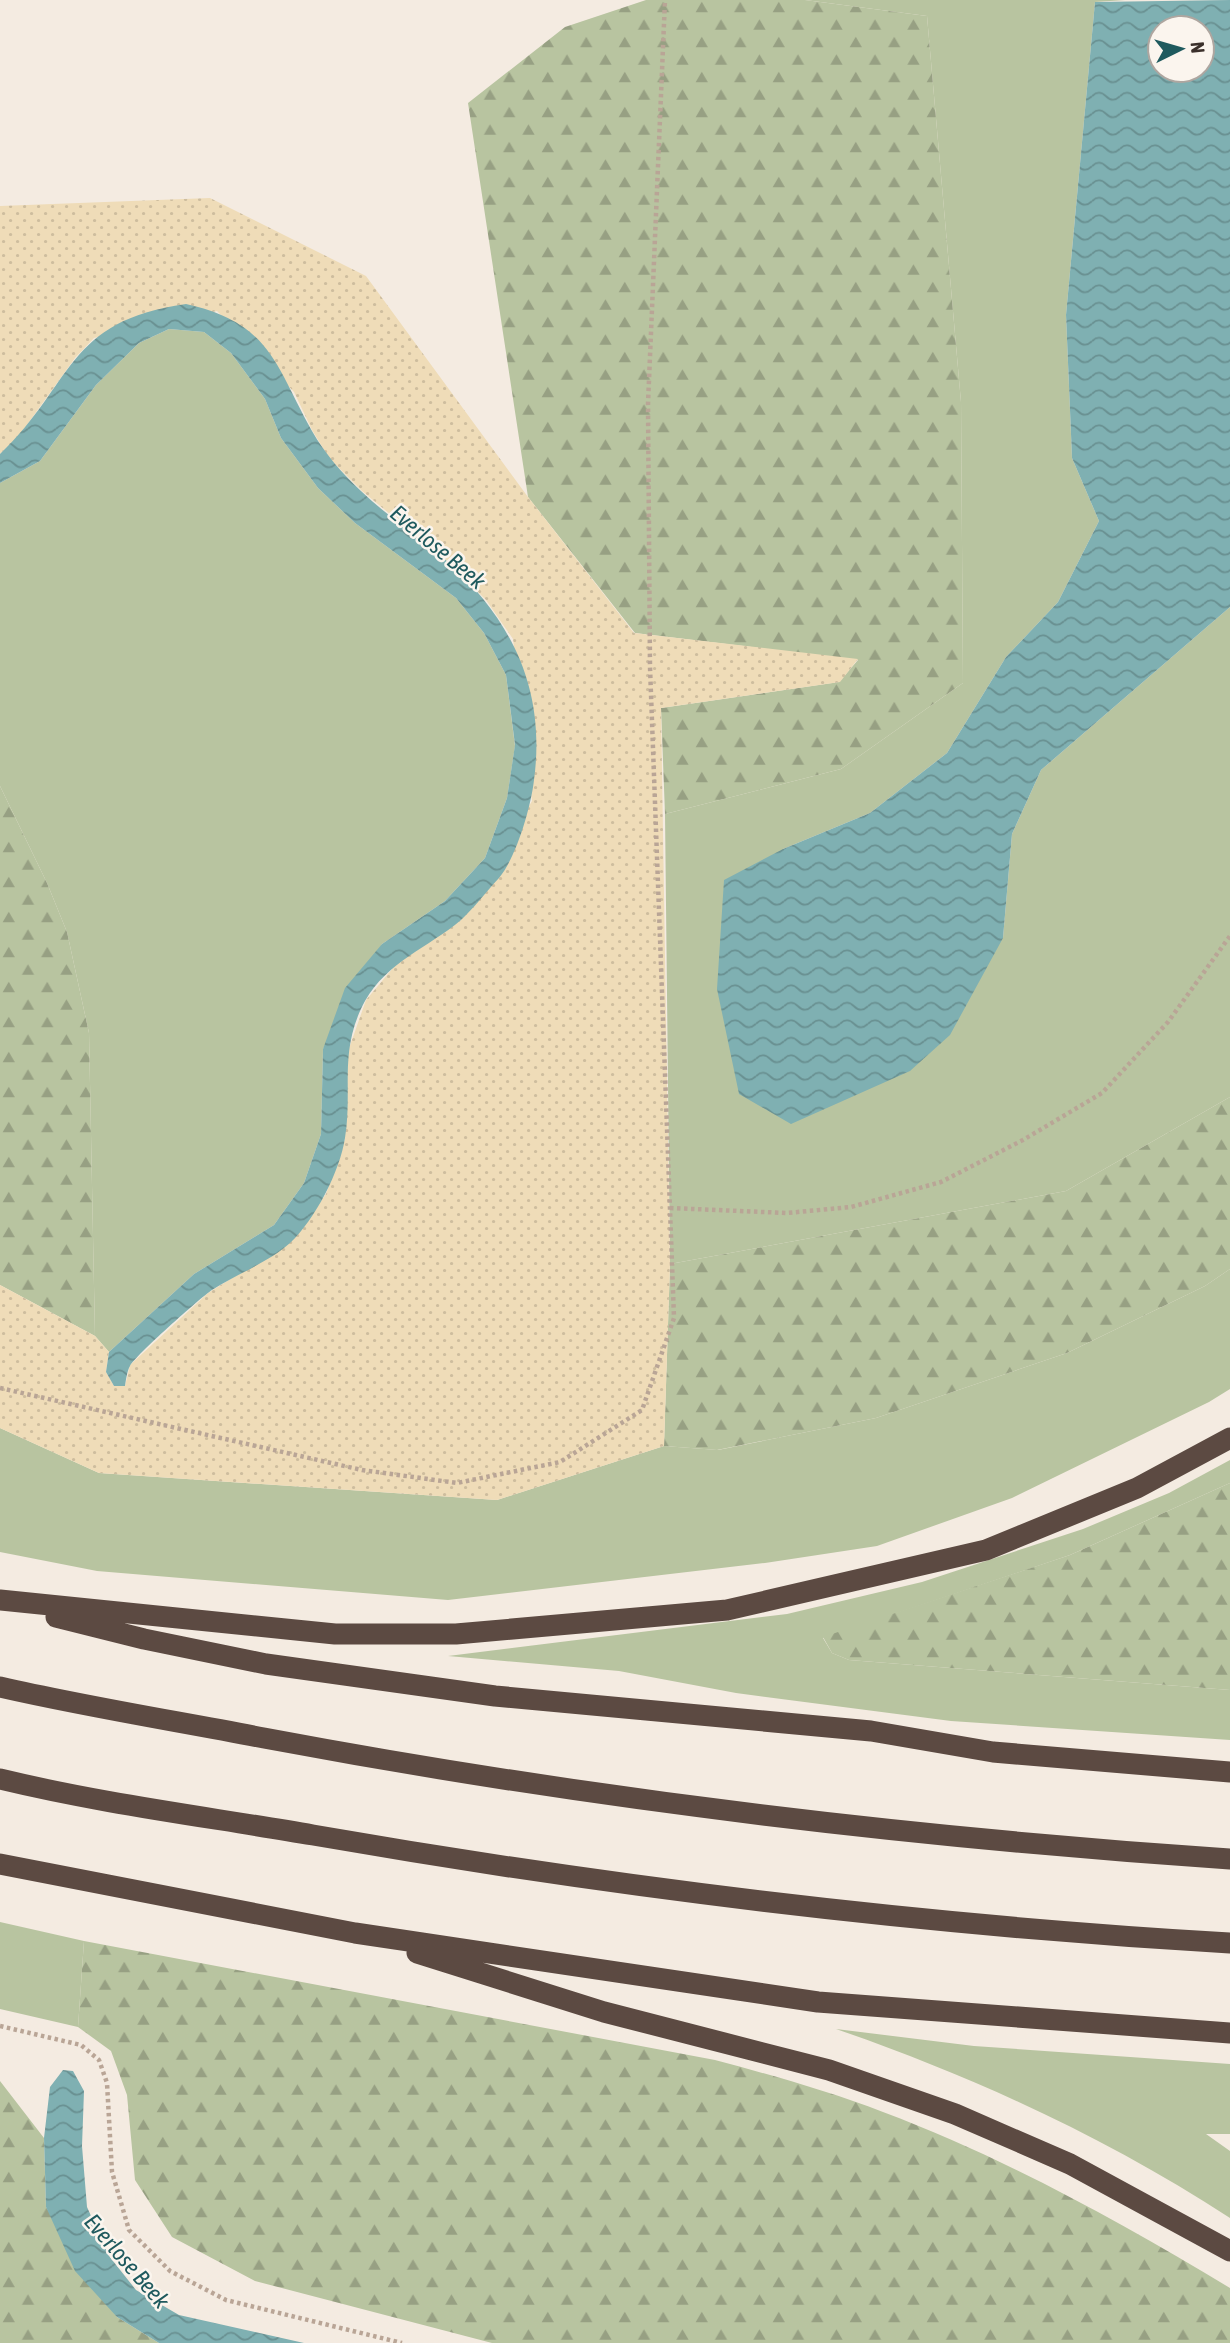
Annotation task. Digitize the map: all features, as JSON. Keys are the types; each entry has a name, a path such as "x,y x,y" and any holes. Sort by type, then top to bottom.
{"highway":[{"path":"0,1601 335,1634 456,1634 727,1610 986,1549 1137,1488 1230,1438"},
{"path":"0,1601 144,1639 266,1664 495,1696 871,1731 993,1752 1230,1772"},
{"path":"0,1687 444,1771 808,1821 1100,1850 1230,1858"},
{"path":"0,1779 426,1855 768,1904 1104,1936 1230,1943"},
{"path":"0,1864 355,1933 818,2002 1230,2033"},
{"path":"355,1933 604,2012 829,2070 955,2114 1070,2164 1230,2251"}],"path":[{"path":"0,1388 362,1470 457,1483 560,1462 642,1410 674,1318 649,667 648,404 665,0"},
{"path":"670,1209 787,1213 851,1207 941,1182 1102,1093 1168,1022 1230,936"},
{"path":"0,2026 81,2045 99,2060 107,2083 112,2172 129,2230 170,2271 226,2300 402,2343"}],"green space":[{"path":"646,0 805,0 927,16 961,402 963,683 841,769 665,814 661,708 839,682 858,660 635,633 528,497 468,103 565,27"},
{"path":"805,0 1125,0 1095,2 1066,315 1072,458 1099,521 1058,602 1006,657 947,753 870,813 783,849 1003,938 1012,834 1041,770 1230,607 1230,1097 1066,1191 670,1264 665,814 841,769 963,683 961,402 927,16"},
{"path":"169,329 204,332 231,353 265,399 281,438 318,488 355,523 456,598 484,633 506,675 515,746 507,798 485,858 445,901 382,944 323,1049 321,1134 304,1183 274,1225 194,1274 109,1352 95,1336 89,1033 67,932 47,883 0,786 0,483 40,461 96,385 139,343"},
{"path":"0,786 47,883 67,932 89,1033 95,1336 0,1285"},
{"path":"1230,1097 1230,1269 1205,1286 1067,1353 876,1418 717,1450 664,1446 670,1264 1066,1191"},
{"path":"1230,1269 1230,1389 1209,1402 1012,1498 877,1546 765,1563 448,1600 97,1571 0,1552 0,1428 99,1473 497,1500 664,1446 718,1450 876,1418 1067,1353 1205,1286"},
{"path":"1230,1460 1230,1483 1070,1555 823,1638 832,1653 849,1660 1230,1690 1230,1740 951,1721 736,1693 619,1671 448,1656 787,1614 922,1582 1083,1529 1169,1493"},
{"path":"1230,1483 1230,1690 849,1660 832,1653 823,1637 1070,1555"},
{"path":"0,1922 84,1941 78,2027 0,2009"},
{"path":"84,1941 715,2060 862,2104 973,2149 1061,2192 1230,2288 1230,2343 492,2343 255,2281 172,2237 135,2180 127,2095 111,2051 78,2027"},
{"path":"836,2029 974,2046 1230,2064 1230,2134 1206,2134 1230,2151 1230,2218 1136,2161 1039,2112 939,2068"},
{"path":"0,2081 44,2138 46,2207 117,2317 159,2343 0,2343"}],"sand":[{"path":"210,198 366,276 528,497 634,633 858,659 840,682 661,708 670,1264 664,1446 497,1500 99,1473 0,1428 0,1285 95,1336 109,1352 106,1372 114,1386 125,1386 130,1365 208,1293 290,1242 326,1194 345,1139 347,1054 366,1000 398,962 461,920 532,801 513,639 486,600 447,561 362,491 329,458 294,392 217,311 94,338 75,358 19,436 0,454 0,206"}],"water":[{"path":"1230,0 1230,607 1041,770 1012,834 1003,938 950,1035 910,1071 791,1124 739,1094 717,989 724,880 783,849 870,813 947,753 1006,657 1058,602 1099,521 1072,458 1066,315 1095,2"},
{"path":"186,304 214,312 253,335 267,350 317,439 341,470 371,500 448,562 491,608 520,660 529,687 535,717 534,780 522,832 499,878 461,920 397,965 374,987 365,1001 357,1019 349,1053 347,1120 342,1151 332,1180 308,1222 282,1250 212,1290 195,1304 134,1360 128,1370 125,1386 114,1386 106,1372 109,1352 194,1274 274,1225 304,1183 321,1134 323,1049 345,988 382,944 445,901 485,858 507,798 515,745 506,675 484,633 456,598 355,523 318,488 281,438 265,399 231,353 204,332 169,329 139,343 96,385 40,461 0,483 0,454 24,428 75,359 93,340 116,325 146,312"},
{"path":"63,2070 73,2071 84,2091 82,2146 87,2207 109,2256 136,2290 179,2315 304,2343 159,2343 117,2317 75,2271 46,2207 44,2138 50,2087"}],"water label":[{"name":"Everlose Beek","path":"438,547"},
{"name":"Everlose Beek","path":"127,2261"}]}
